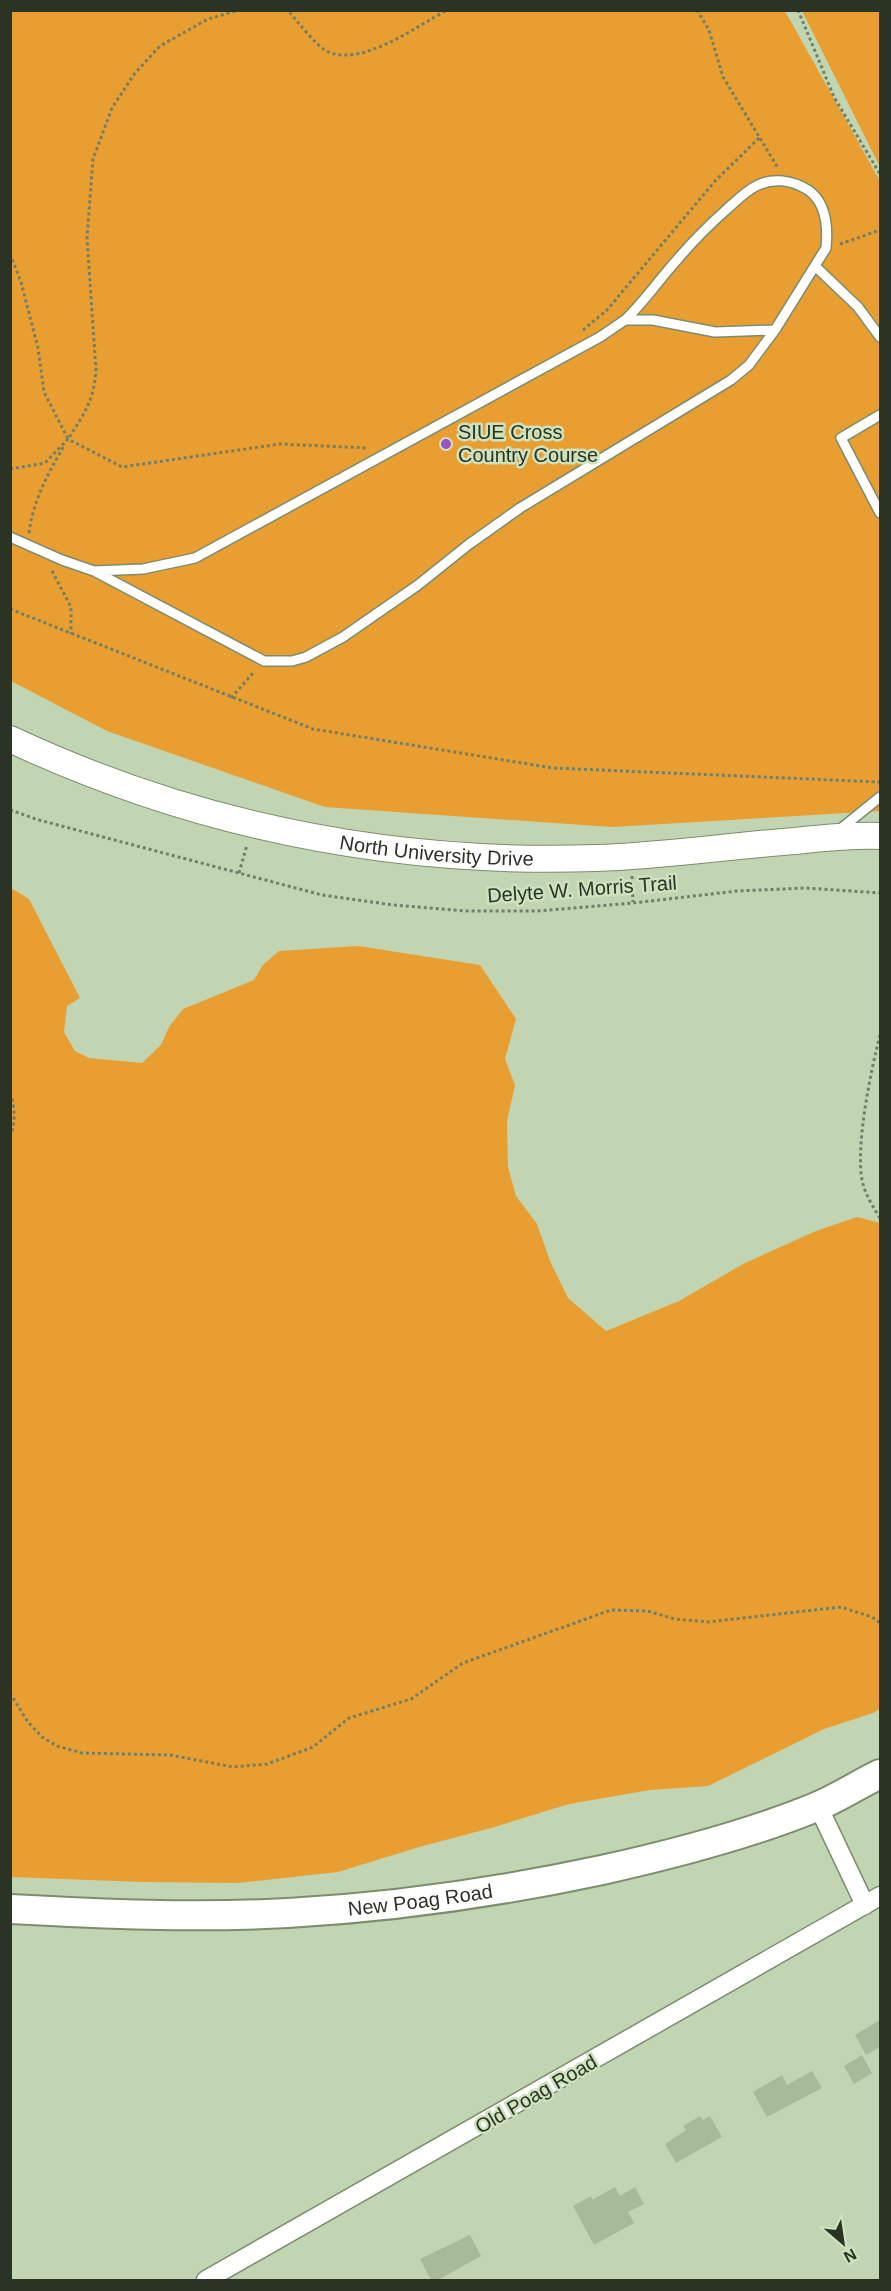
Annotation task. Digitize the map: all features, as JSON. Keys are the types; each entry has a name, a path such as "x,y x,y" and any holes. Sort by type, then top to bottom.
{"main road":[{"name":"North University Drive","path":"10,739 62,763 184,807 253,826 390,849 532,859 631,856 829,838 880,836"},
{"name":"New Poag Road","path":"818,1806 880,1774"},
{"name":"New Poag Road","path":"10,1909 180,1915 288,1913 463,1896 638,1862 718,1840 818,1806 862,1798 880,1792"}],"street":[{"name":"Old Poag Road","path":"206,2280 873,1901 818,1806"}],"lane":[{"path":"10,537 62,560 94,571 264,661 292,661 306,657 343,637 418,585 520,508 731,381 749,365 775,330 826,248 828,233 826,218 819,203 812,193 799,185 786,181 771,181 756,186 707,227 625,320 600,337 397,450 195,558 143,569 94,571"},
{"path":"815,266 858,307 880,337"},
{"path":"625,320 653,320 715,332 775,330"},
{"path":"880,415 841,438 880,513"},
{"path":"829,838 880,797"}],"path":[{"path":"71,634 71,607 56,577 29,536 32,513 48,473 87,408 95,390 96,370 87,238 93,159 112,108 135,73 160,46 208,19 239,10"},
{"path":"285,10 325,50 349,56 373,50 447,10"},
{"path":"697,10 709,30 723,77 786,181"},
{"path":"798,10 834,97 880,174"},
{"path":"576,336 607,310 715,181 760,137"},
{"path":"826,248 880,230"},
{"path":"10,254 21,282 38,348 44,392 68,439 122,467 280,444 397,450"},
{"path":"10,469 45,463 68,439"},
{"path":"10,609 313,729 553,768 880,783"},
{"path":"231,698 264,661"},
{"name":"Delyte W. Morris Trail","path":"10,810 39,820 322,895 393,905 465,911 537,911 737,891 806,888 880,893"},
{"path":"239,873 253,826"},
{"path":"880,1035 872,1066 861,1153 863,1184 880,1218"},
{"path":"10,1093 15,1107 14,1128 10,1137"},
{"path":"10,1693 28,1722 42,1737 57,1746 82,1754 170,1755 233,1767 267,1764 313,1747 349,1718 411,1699 463,1664 611,1610 647,1611 675,1619 708,1622 841,1607 872,1617 880,1623"}],"shaded area":[{"name":"SIUE Cross Country Course","path":"10,11 785,11 880,181 880,811 612,827 325,807 107,731 11,681"},
{"path":"802,11 880,11 880,167"},
{"path":"11,888 29,899 80,998 67,1006 64,1032 75,1051 89,1058 142,1063 161,1045 169,1027 183,1009 254,980 263,965 279,951 358,946 480,965 516,1019 505,1059 515,1085 507,1121 508,1167 516,1196 537,1224 550,1261 568,1298 606,1331 679,1301 745,1263 816,1231 857,1217 880,1223 880,1709 824,1729 708,1786 650,1790 569,1804 338,1872 238,1883 11,1877"}],"building":[{"path":"880,2020 880,2047 866,2055 855,2035"},
{"path":"862,2055 872,2073 854,2084 844,2066"},
{"path":"812,2071 822,2088 767,2117 753,2092 782,2075 787,2085"},
{"path":"700,2116 703,2120 710,2116 722,2137 676,2163 665,2144 686,2130 683,2126"},
{"path":"615,2187 620,2196 635,2187 644,2204 628,2212 634,2223 594,2245 573,2206 591,2196 592,2200"},
{"path":"470,2235 481,2256 438,2280 431,2280 420,2259"}],"place":[{"name":"SIUE Cross Country Course","path":"446,444"}]}
